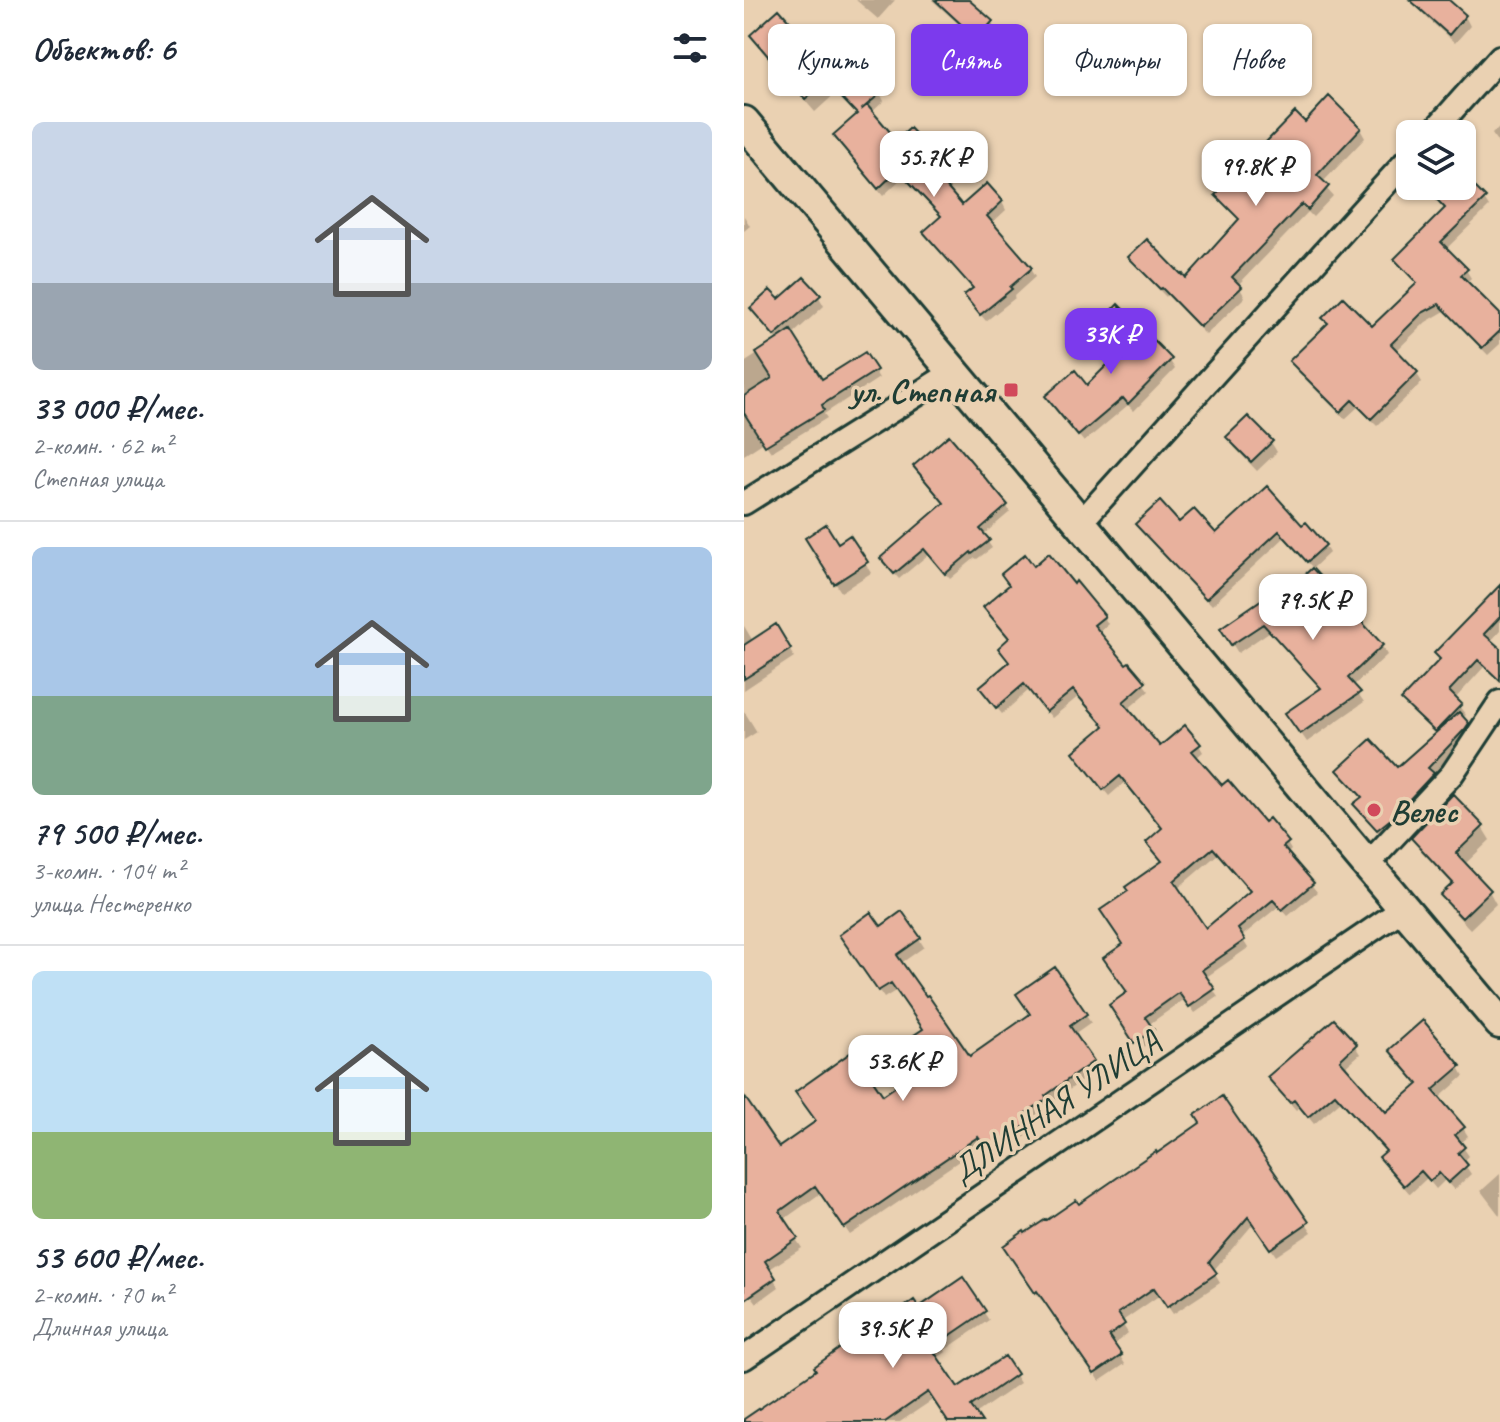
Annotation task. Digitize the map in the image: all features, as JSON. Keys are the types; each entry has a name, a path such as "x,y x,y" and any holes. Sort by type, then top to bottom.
{"street":[{"path":"1444,120 1500,57"},
{"path":"744,122 1500,1023"},
{"path":"1080,523 1396,173"},
{"path":"744,503 953,372"},
{"path":"1367,865 1452,774 1500,702"},
{"name":"ДЛИННАЯ УЛИЦА","path":"744,1358 1404,908"}],"building":[{"path":"935,0 969,0 993,21 990,24 961,24"},
{"path":"1410,0 1449,0 1466,15 1449,35"},
{"path":"779,9 792,24 768,24 768,56 750,35"},
{"path":"840,96 877,96 861,110 867,105 897,140 910,128 941,161 932,170 962,205 987,183 1003,201 987,216 1032,268 980,315 964,295 973,288 923,232 941,216 898,170 878,189 833,135 857,114"},
{"path":"1329,96 1361,128 1317,175 1329,186 1308,210 1302,204 1232,277 1242,287 1200,327 1128,257 1147,239 1186,278 1239,219 1215,195 1295,112 1305,122"},
{"path":"1476,188 1486,198 1441,242 1468,269 1461,275 1500,314 1500,331 1482,348 1439,304 1422,313 1391,344 1418,372 1371,419 1352,400 1340,412 1289,361 1328,323 1322,318 1343,297 1372,326 1417,283 1394,259 1445,208 1437,200 1476,200"},
{"path":"804,277 821,295 774,336 750,308 770,290 779,299"},
{"path":"1118,304 1172,359 1128,404 1123,398 1078,436 1045,396 1075,370 1087,385 1127,345 1102,321"},
{"path":"791,330 822,379 865,352 877,370 822,405 824,410 765,446 744,413 744,396 772,378 756,353"},
{"path":"1248,416 1273,441 1251,462 1226,437"},
{"path":"949,435 1008,505 980,529 990,540 945,574 924,549 894,574 880,558 944,503 913,466"},
{"path":"1267,486 1302,525 1306,522 1326,545 1307,562 1279,531 1206,599 1135,524 1160,501 1179,522 1194,509 1216,533"},
{"path":"826,524 838,543 850,535 868,562 834,584 805,538"},
{"path":"1049,553 1105,616 1094,625 1126,664 1129,662 1146,682 1123,702 1160,746 1185,725 1201,744 1192,751 1222,785 1228,780 1264,822 1269,818 1289,842 1283,847 1314,883 1282,910 1273,900 1238,929 1245,940 1202,970 1215,989 1189,1007 1179,993 1145,1017 1154,1030 1134,1043 1109,1005 1127,992 1103,958 1123,944 1100,910 1128,891 1125,887 1162,861 1146,842 1162,828 1120,776 1103,790 1073,752 1104,726 1073,690 1046,712 1024,684 996,708 979,687 1009,662 998,648 1009,638 983,607 1009,585 1001,574 1025,554 1034,566","holes":["1213,848 1250,891 1206,928 1174,881"]},
{"path":"1312,568 1383,645 1348,678 1361,692 1300,734 1285,713 1321,688 1263,624 1231,645 1220,628 1274,591 1279,599"},
{"path":"1500,585 1500,617 1484,634 1500,648 1500,681 1478,660 1449,691 1462,704 1435,732 1401,700 1440,659 1434,653"},
{"path":"776,624 791,649 744,679 744,645"},
{"path":"1459,712 1469,723 1465,729 1428,768 1434,773 1377,830 1353,804 1362,797 1337,770 1371,739 1397,767"},
{"path":"1453,794 1484,826 1456,853 1491,890 1462,918 1440,895 1453,883 1411,838"},
{"path":"902,911 921,938 897,955 970,1056 1030,1014 1016,994 1055,967 1087,1014 1070,1026 1094,1061 1024,1114 1029,1123 988,1152 978,1137 844,1228 815,1186 780,1211 798,1238 765,1261 776,1278 744,1300 744,1096 779,1147 816,1121 795,1092 853,1051 883,1095 932,1061 914,1035 923,1029 891,983 878,991 839,935 871,912 881,926"},
{"path":"1334,1019 1357,1044 1340,1060 1386,1112 1418,1084 1389,1050 1423,1020 1461,1066 1433,1090 1465,1127 1455,1135 1465,1147 1458,1153 1468,1165 1448,1183 1439,1173 1430,1181 1421,1171 1404,1186 1379,1157 1386,1151 1335,1094 1308,1117 1294,1100 1290,1103 1267,1077"},
{"path":"1222,1096 1309,1222 1270,1249 1248,1217 1209,1262 1217,1273 1167,1307 1154,1288 1118,1313 1125,1324 1109,1336 1122,1355 1094,1374 1003,1246 1076,1200 1079,1204 1157,1153 1200,1123 1195,1115"},
{"path":"963,1277 986,1311 933,1350 958,1387 1005,1356 1017,1374 971,1406 982,1422 948,1422 928,1392 885,1422 744,1422 744,1419 816,1370 814,1367 843,1346 845,1350 914,1300 919,1307"}],"place":[{"name":"ул. Степная","path":"1011,390"},
{"name":"Велес","path":"1374,810"}]}
